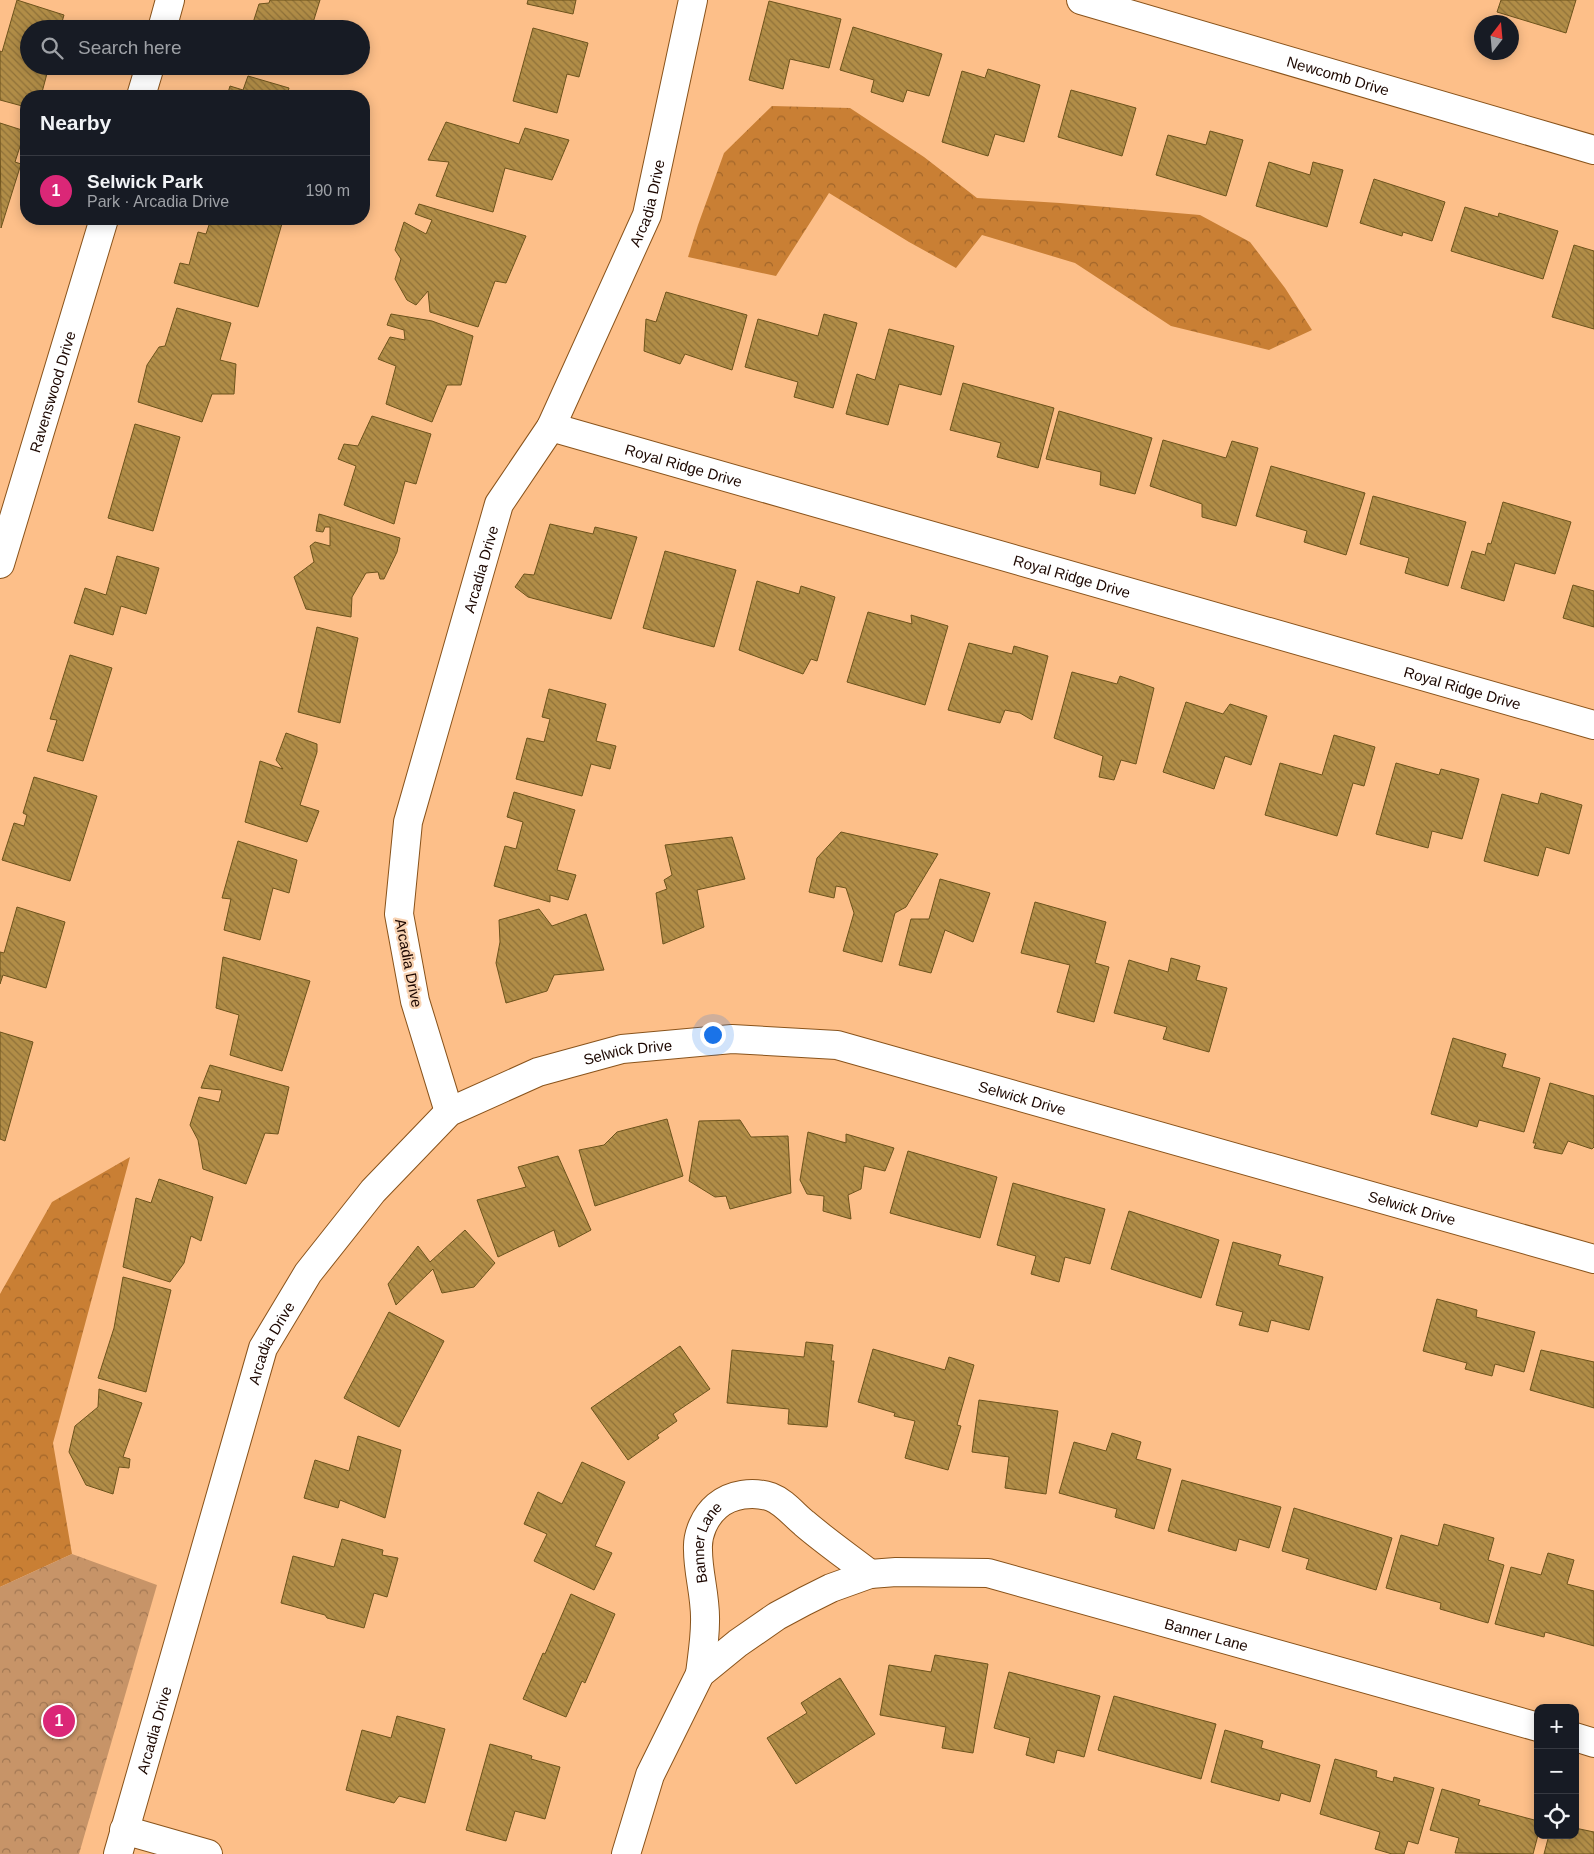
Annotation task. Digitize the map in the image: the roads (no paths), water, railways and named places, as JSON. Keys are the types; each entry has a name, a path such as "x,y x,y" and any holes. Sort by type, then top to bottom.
{"street":[{"path":"164,20 170,0"},
{"name":"Arcadia Drive","path":"121,1842 262,1348 308,1273 373,1191 450,1112 416,1002 399,914 408,822 499,504 551,427 647,215 693,0"},
{"name":"Newcomb Drive","path":"1081,0 1594,150"},
{"path":"143,90 147,75"},
{"name":"Ravenswood Drive","path":"0,564 102,225"},
{"name":"Royal Ridge Drive","path":"551,427 1594,725"},
{"name":"Selwick Drive","path":"450,1112 538,1072 622,1049 732,1039 837,1045 1594,1259"},
{"name":"Banner Lane","path":"626,1854 650,1775 700,1674 705,1622 698,1550 699,1536 712,1510 721,1502 736,1495 770,1497 780,1502 804,1524 870,1574"},
{"name":"Banner Lane","path":"700,1674 738,1643 777,1616 831,1588 870,1574 896,1572 988,1573 1534,1726"},
{"path":"1579,1739 1594,1743"},
{"path":"121,1842 208,1854"}],"place":[{"name":"Selwick Park","path":"59,1721"}]}
